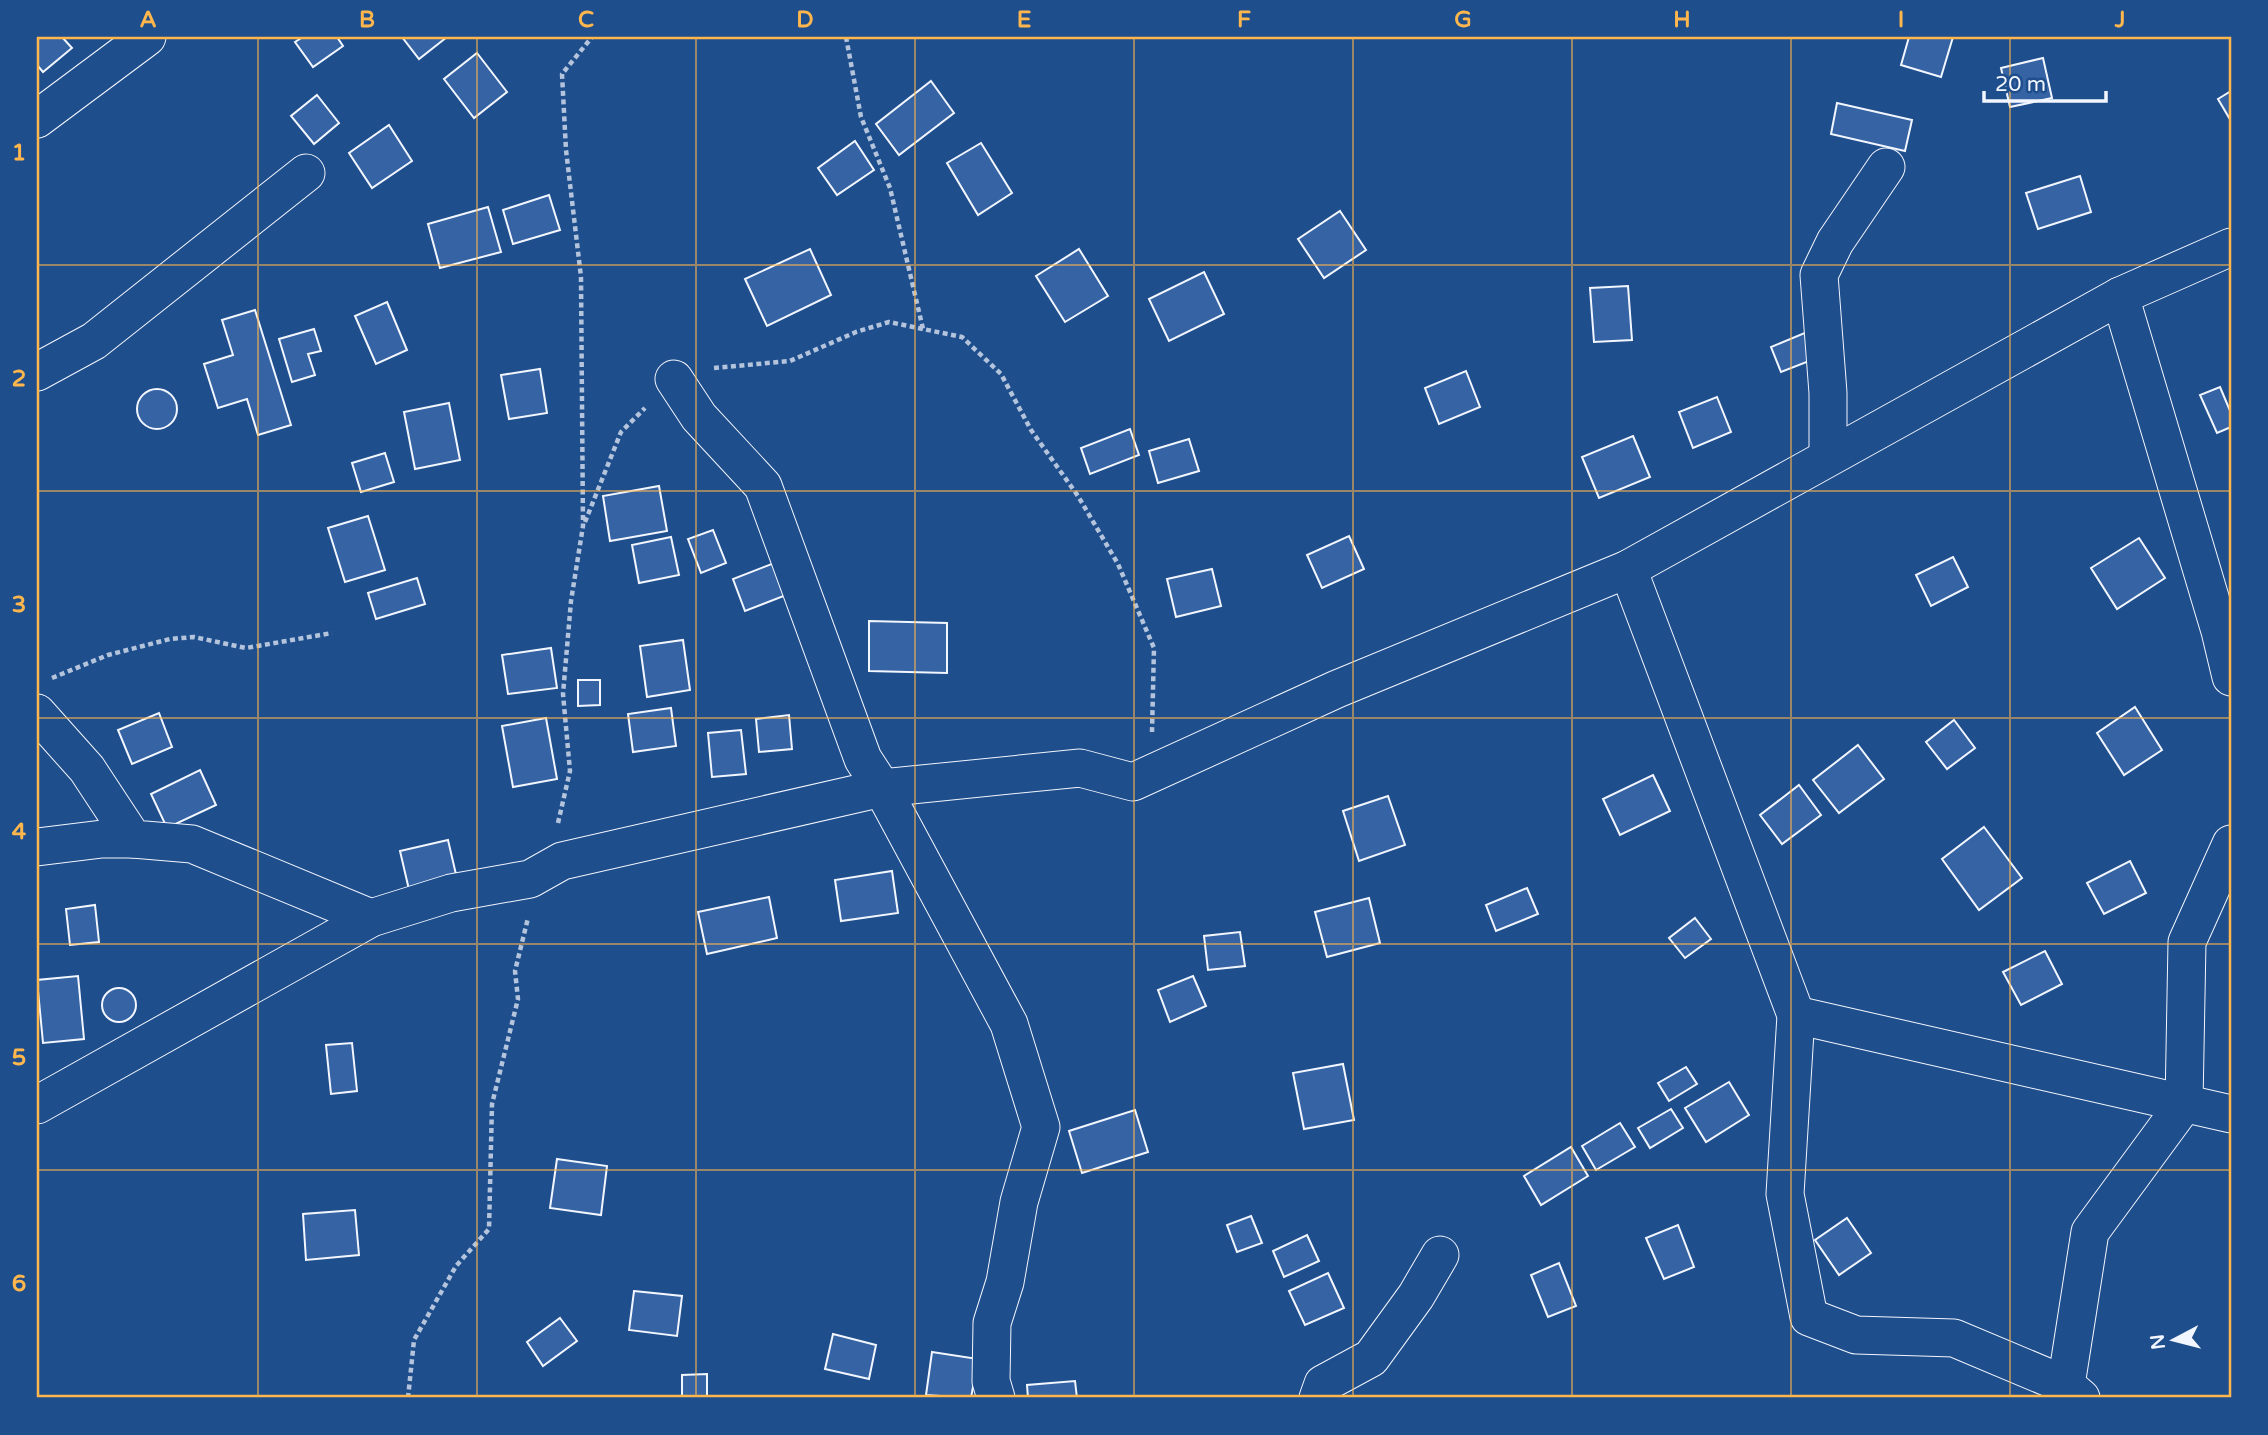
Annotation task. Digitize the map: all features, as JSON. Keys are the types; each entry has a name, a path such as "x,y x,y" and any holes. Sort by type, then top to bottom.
{"street":[{"path":"37,119 147,37"},
{"path":"1828,457 1828,393 1819,275 1835,242 1886,167"},
{"path":"37,372 94,341 306,173"},
{"path":"37,1105 371,918 451,893 530,879 562,861 882,788 1080,768 1133,782 1337,690 1628,569 2120,296 2231,247"},
{"path":"2120,296 2226,630 2231,677"},
{"path":"674,379 699,417 763,486 863,759 882,788 1009,1024 1041,1127 1019,1202 1005,1282 992,1323 991,1381 996,1398"},
{"path":"1628,569 1796,1015 1785,1194 1809,1317 1856,1335 1954,1338 2074,1391 2090,1233 2184,1104 2187,942 2231,844"},
{"path":"37,713 87,769 133,839"},
{"path":"37,847 102,839 192,844 371,918"},
{"path":"1796,1015 2231,1114"},
{"path":"1318,1398 1323,1384 1370,1358 1416,1296 1440,1255"}],"path":[{"path":"562,861 558,822 570,771 563,694 571,601 583,526 581,277 566,150 562,74 592,37"},
{"path":"846,37 861,117 890,188 923,328 962,337 1001,374 1031,430 1078,496 1118,564 1154,648 1151,740"},
{"path":"49,679 108,655 170,639 194,637 246,648 332,634"},
{"path":"408,1398 414,1340 456,1266 489,1229 492,1104 518,999 515,971 530,911 530,879"}],"building":[{"path":"37,37 62,37 72,48 43,72 37,65"},
{"path":"303,37 337,37 343,46 313,67 295,42"},
{"path":"402,37 447,37 419,59"},
{"path":"1909,37 1953,37 1941,77 1901,65"},
{"path":"477,53 507,92 474,118 444,79"},
{"path":"2043,58 2052,98 2010,107 2001,68"},
{"path":"931,81 954,113 899,155 876,124"},
{"path":"2231,91 2231,121 2218,99"},
{"path":"317,95 339,123 314,144 291,116"},
{"path":"1837,103 1912,120 1905,151 1831,134"},
{"path":"389,125 412,161 372,188 349,153"},
{"path":"855,141 874,170 837,195 818,168"},
{"path":"981,143 1012,193 978,215 947,163"},
{"path":"2080,176 2091,212 2038,229 2026,193"},
{"path":"549,195 560,230 513,244 503,210"},
{"path":"488,207 501,252 440,268 428,224"},
{"path":"1340,211 1366,250 1324,278 1298,239"},
{"path":"810,249 831,295 767,326 745,279"},
{"path":"1079,249 1108,296 1065,322 1036,276"},
{"path":"1204,272 1224,314 1169,341 1149,299"},
{"path":"1628,286 1632,340 1594,342 1590,288"},
{"path":"387,302 407,350 376,364 355,316"},
{"path":"255,310 291,425 258,435 247,399 218,408 204,364 233,355 222,320"},
{"path":"314,329 321,351 308,354 315,375 292,382 279,339"},
{"path":"1807,332 1817,358 1781,372 1771,347"},
{"path":"540,369 547,413 509,419 501,375"},
{"path":"1466,371 1480,407 1439,424 1425,388"},
{"path":"2220,387 2231,413 2231,427 2217,433 2200,395"},
{"path":"157,389 171,395 177,409 171,423 157,429 143,423 137,409 143,395"},
{"path":"1717,397 1731,432 1693,448 1679,412"},
{"path":"449,403 460,460 415,469 404,412"},
{"path":"1130,429 1139,455 1090,474 1081,448"},
{"path":"1633,436 1650,477 1599,498 1582,457"},
{"path":"1189,439 1199,471 1158,483 1149,451"},
{"path":"385,453 394,482 361,492 352,463"},
{"path":"659,486 667,531 610,541 603,496"},
{"path":"368,516 385,570 345,582 328,528"},
{"path":"713,530 726,563 701,573 688,539"},
{"path":"1349,536 1364,569 1322,588 1307,555"},
{"path":"671,537 679,575 639,583 632,545"},
{"path":"2139,538 2165,578 2117,609 2091,568"},
{"path":"1953,557 1968,587 1931,606 1916,575"},
{"path":"782,560 794,592 745,611 733,579"},
{"path":"1212,569 1221,606 1176,617 1167,579"},
{"path":"417,578 425,604 376,619 368,593"},
{"path":"869,621 947,623 947,673 869,671"},
{"path":"683,640 690,690 647,697 640,646"},
{"path":"551,648 557,688 508,694 502,655"},
{"path":"578,680 600,680 600,705 578,706"},
{"path":"2135,707 2162,750 2124,775 2097,733"},
{"path":"671,708 676,746 633,752 628,714"},
{"path":"159,713 172,747 132,764 118,730"},
{"path":"789,715 792,749 759,752 756,719"},
{"path":"546,718 557,779 513,787 502,726"},
{"path":"1954,720 1975,748 1947,769 1926,742"},
{"path":"741,730 746,774 712,777 708,733"},
{"path":"1858,745 1884,779 1839,813 1813,780"},
{"path":"200,770 216,805 167,828 151,794"},
{"path":"1653,775 1670,811 1620,835 1603,799"},
{"path":"1799,785 1821,815 1782,844 1760,815"},
{"path":"1388,796 1405,845 1359,861 1343,811"},
{"path":"1984,827 2022,878 1979,910 1942,859"},
{"path":"448,840 458,883 410,894 400,851"},
{"path":"2130,861 2146,893 2104,914 2087,883"},
{"path":"892,871 898,913 841,921 835,880"},
{"path":"1527,888 1538,914 1496,931 1486,905"},
{"path":"769,897 777,938 707,954 698,912"},
{"path":"1369,898 1380,943 1327,957 1315,912"},
{"path":"95,905 99,942 70,945 66,909"},
{"path":"1695,918 1711,939 1685,958 1669,938"},
{"path":"1240,932 1245,966 1208,970 1204,936"},
{"path":"2045,951 2062,984 2021,1005 2003,972"},
{"path":"78,976 84,1039 43,1043 37,980"},
{"path":"1193,976 1206,1006 1170,1022 1158,990"},
{"path":"119,988 131,993 136,1005 131,1017 119,1022 107,1017 102,1005 107,993"},
{"path":"352,1043 357,1091 331,1094 326,1045"},
{"path":"1343,1064 1354,1120 1304,1129 1293,1073"},
{"path":"1686,1067 1697,1084 1669,1101 1658,1083"},
{"path":"1729,1082 1749,1115 1706,1142 1685,1108"},
{"path":"1671,1109 1683,1128 1650,1148 1638,1128"},
{"path":"1135,1110 1148,1152 1082,1173 1069,1131"},
{"path":"1620,1123 1635,1147 1596,1170 1582,1146"},
{"path":"1571,1147 1588,1176 1541,1205 1524,1176"},
{"path":"557,1159 607,1166 601,1215 550,1208"},
{"path":"355,1210 359,1255 306,1260 303,1214"},
{"path":"1251,1216 1262,1243 1237,1252 1227,1225"},
{"path":"1847,1218 1871,1253 1839,1275 1815,1240"},
{"path":"1678,1225 1694,1267 1664,1279 1646,1238"},
{"path":"1307,1235 1319,1261 1284,1277 1273,1251"},
{"path":"1559,1263 1576,1306 1548,1317 1531,1275"},
{"path":"1328,1273 1344,1308 1305,1325 1289,1291"},
{"path":"634,1291 682,1296 677,1336 629,1330"},
{"path":"560,1318 577,1341 543,1366 527,1342"},
{"path":"833,1334 876,1345 869,1379 825,1369"},
{"path":"932,1352 978,1359 971,1398 926,1395"},
{"path":"707,1374 707,1398 682,1398 682,1375"},
{"path":"1075,1381 1077,1398 1028,1398 1027,1385"}]}
